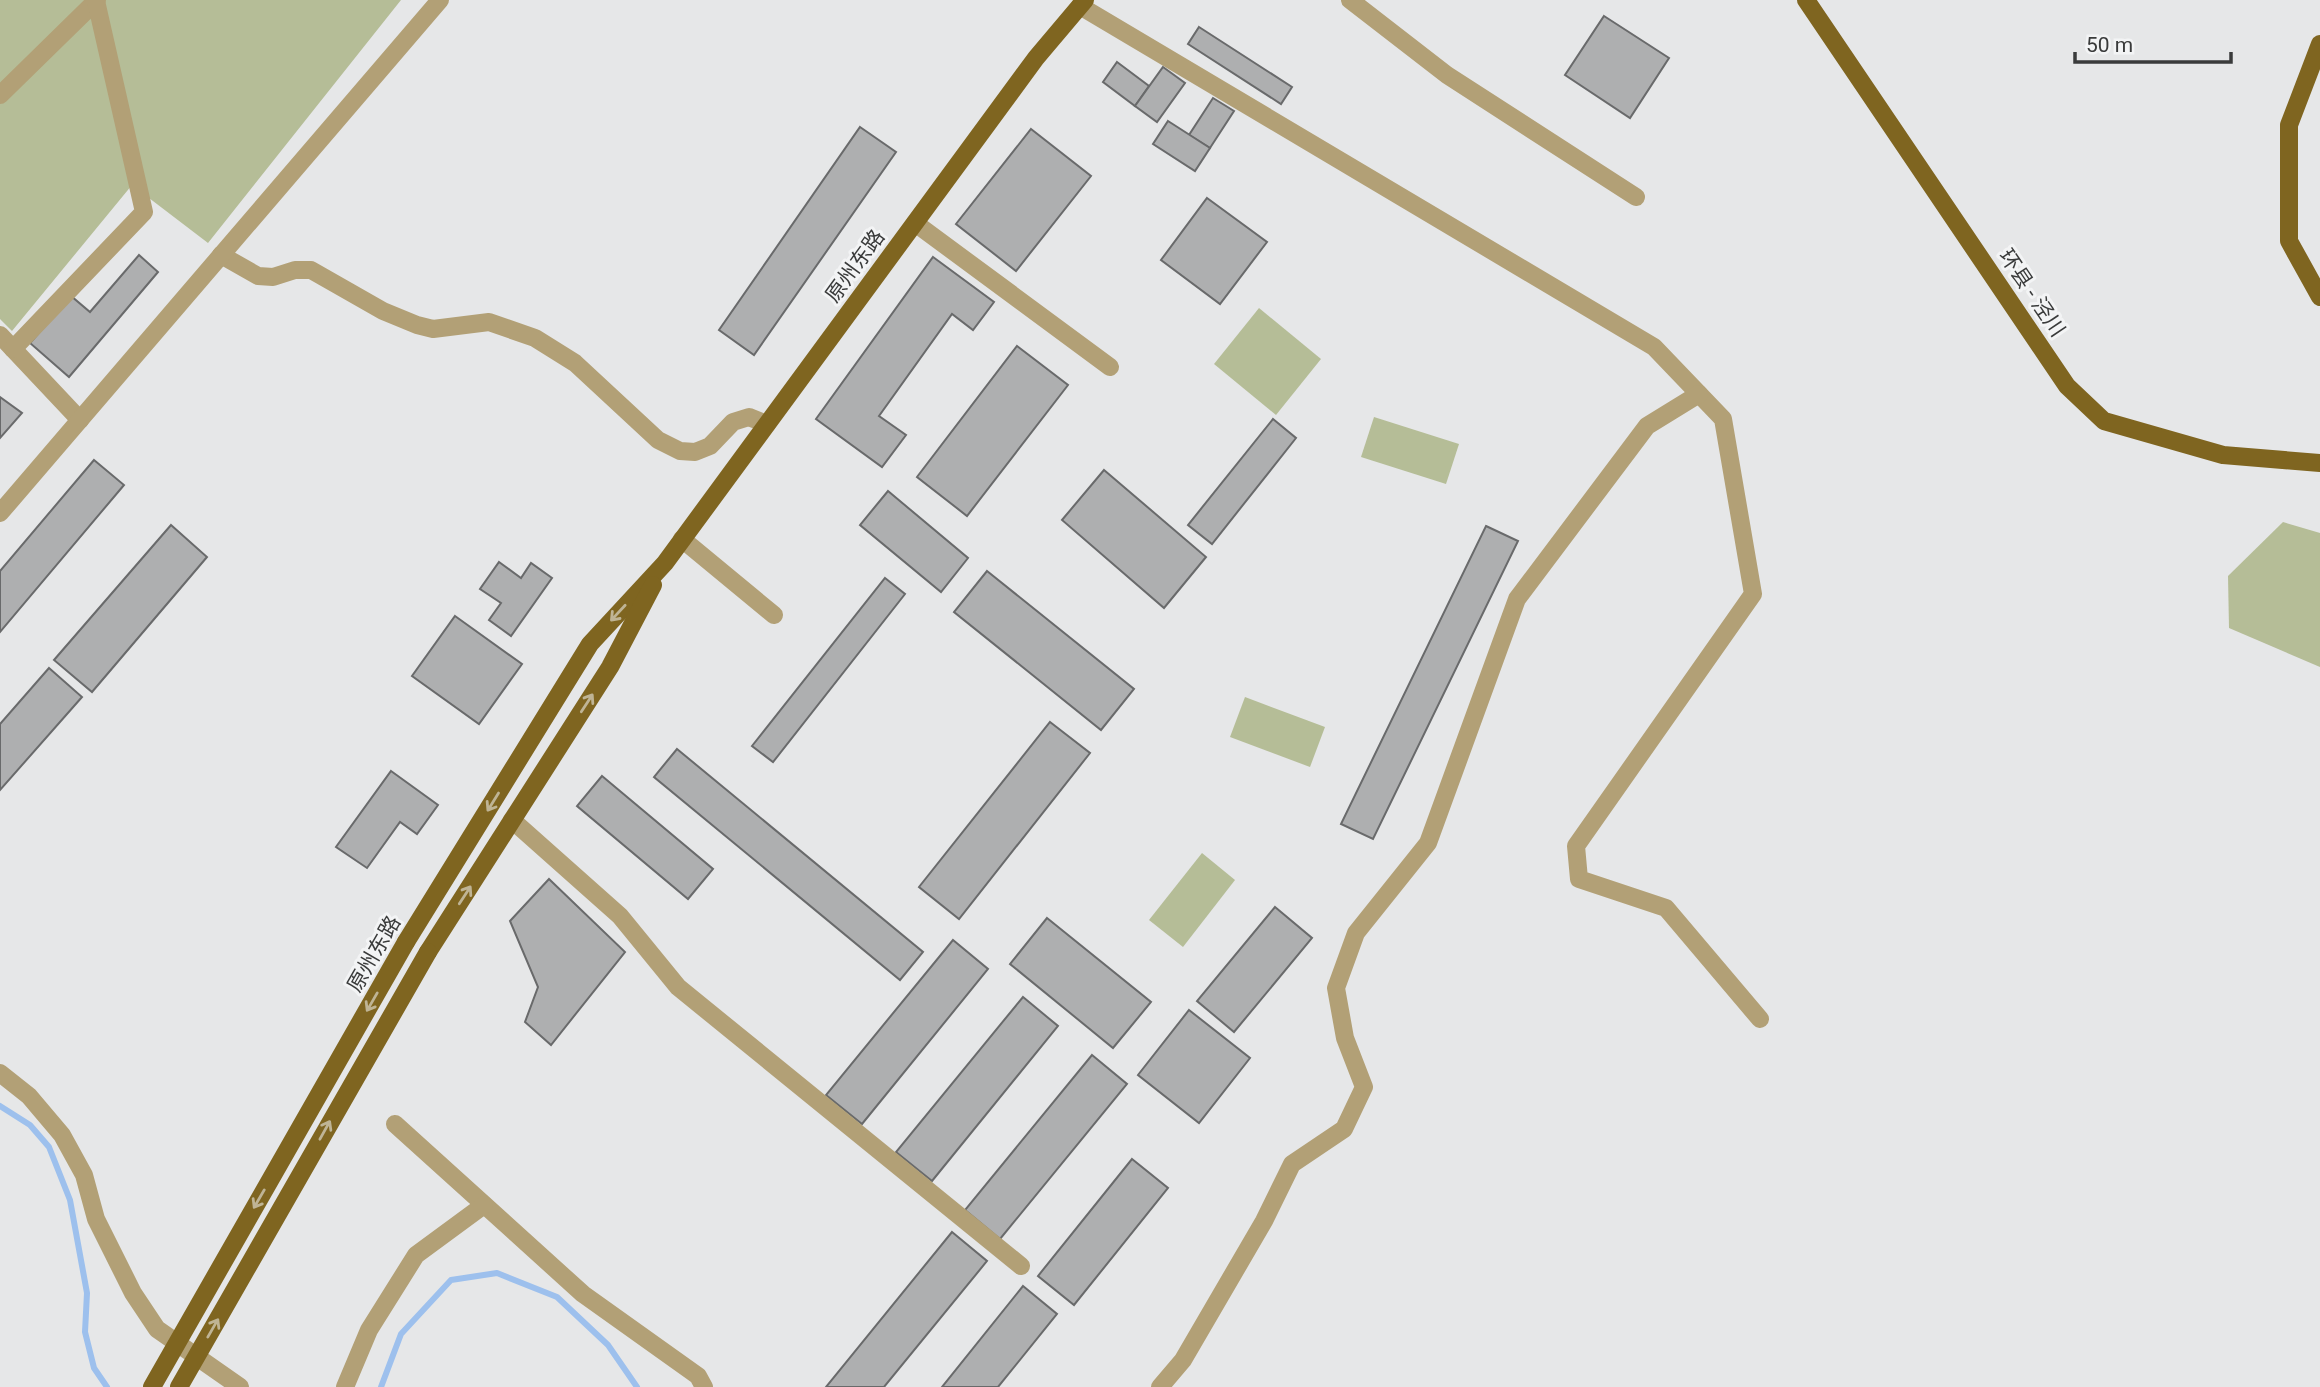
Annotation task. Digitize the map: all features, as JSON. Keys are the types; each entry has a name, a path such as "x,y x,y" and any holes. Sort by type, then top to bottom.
{"main road":[{"name":"环县 - 泾川","path":"1806,0 2067,386 2104,421 2223,454 2320,463"},
{"name":"原州东路","path":"179,1387 428,952 610,667 665,563 1036,58 1083,3"},
{"path":"2320,44 2288,125 2289,241 2320,297"},
{"name":"原州东路","path":"152,1387 406,943 590,644 665,563"}],"street":[{"path":"0,513 440,0"},
{"path":"1350,0 1447,75 1636,197"},
{"path":"0,95 96,1"},
{"path":"13,349 144,212 96,1"},
{"path":"1083,3 1654,347 1723,419 1753,594 1577,846 1579,878 1666,908 1760,1019"},
{"path":"915,223 1110,367"},
{"path":"222,255 258,276 273,277 295,270 311,270 383,311 417,325 433,329 489,322 535,338 575,363 658,440 680,451 695,452 710,446 733,422 749,417 766,424"},
{"path":"0,335 80,420"},
{"path":"1160,1387 1183,1360 1264,1221 1292,1164 1344,1129 1364,1087 1345,1038 1336,988 1356,933 1428,843 1517,599 1647,426 1699,394"},
{"path":"682,539 774,615"},
{"path":"512,820 620,916 678,987 1021,1266"},
{"path":"0,1073 29,1096 62,1135 84,1175 96,1219 133,1293 157,1329 240,1387"},
{"path":"395,1125 583,1294 698,1376 704,1387"},
{"path":"345,1387 369,1330 416,1255 484,1205"}],"green space":[{"path":"0,0 401,0 208,243 132,185 12,331 0,319"},
{"path":"1259,308 1321,359 1276,415 1214,364"},
{"path":"1374,417 1459,444 1446,484 1361,457"},
{"path":"2283,522 2320,533 2320,667 2229,628 2228,576"},
{"path":"1245,697 1325,727 1310,767 1230,737"},
{"path":"1202,853 1235,880 1183,947 1149,920"}],"building":[{"path":"1604,16 1669,58 1630,118 1565,75"},
{"path":"1199,27 1292,87 1281,104 1188,44"},
{"path":"1117,62 1149,86 1135,106 1103,82"},
{"path":"1163,67 1185,83 1157,122 1135,106"},
{"path":"1213,98 1234,111 1210,148 1189,135"},
{"path":"1168,121 1210,148 1195,171 1153,144"},
{"path":"860,127 896,152 754,355 719,330"},
{"path":"1031,129 1091,176 1016,271 956,224"},
{"path":"1207,198 1267,242 1220,304 1161,260"},
{"path":"139,255 158,272 69,377 30,343 71,296 90,312"},
{"path":"933,257 994,302 973,330 952,314 879,416 906,435 882,467 816,419"},
{"path":"1017,346 1068,385 967,516 917,477"},
{"path":"0,397 22,413 0,438"},
{"path":"1273,419 1296,438 1212,544 1188,525"},
{"path":"94,460 124,485 0,632 0,571"},
{"path":"1104,470 1206,557 1164,608 1062,520"},
{"path":"888,491 968,558 941,592 860,525"},
{"path":"171,525 207,557 92,692 54,660"},
{"path":"1486,526 1518,541 1373,839 1341,824"},
{"path":"499,562 521,578 531,563 552,578 511,636 489,620 501,603 480,589"},
{"path":"987,571 1134,689 1101,730 954,612"},
{"path":"885,578 905,594 773,762 752,746"},
{"path":"455,616 522,664 479,724 412,676"},
{"path":"49,668 82,697 0,790 0,724"},
{"path":"1050,722 1090,753 959,919 919,887"},
{"path":"677,749 923,952 900,980 654,777"},
{"path":"391,771 438,805 417,834 400,822 367,868 336,847"},
{"path":"602,776 713,869 688,899 577,806"},
{"path":"549,879 625,952 551,1045 525,1022 538,987 510,921"},
{"path":"1275,907 1312,938 1234,1032 1197,1001"},
{"path":"1047,918 1151,1002 1113,1048 1010,964"},
{"path":"953,940 988,969 862,1124 826,1095"},
{"path":"1023,997 1058,1026 932,1181 896,1152"},
{"path":"1189,1010 1250,1058 1199,1123 1138,1075"},
{"path":"1092,1055 1127,1084 1000,1239 965,1210"},
{"path":"1132,1159 1168,1188 1074,1305 1038,1276"},
{"path":"952,1232 987,1261 884,1387 826,1387"},
{"path":"1023,1286 1057,1314 998,1387 942,1387"}],"waterway":[{"path":"0,1106 30,1125 49,1147 70,1200 87,1293 85,1332 94,1368 107,1387"},
{"path":"381,1387 401,1334 451,1280 497,1273 557,1297 608,1345 637,1387"}]}
